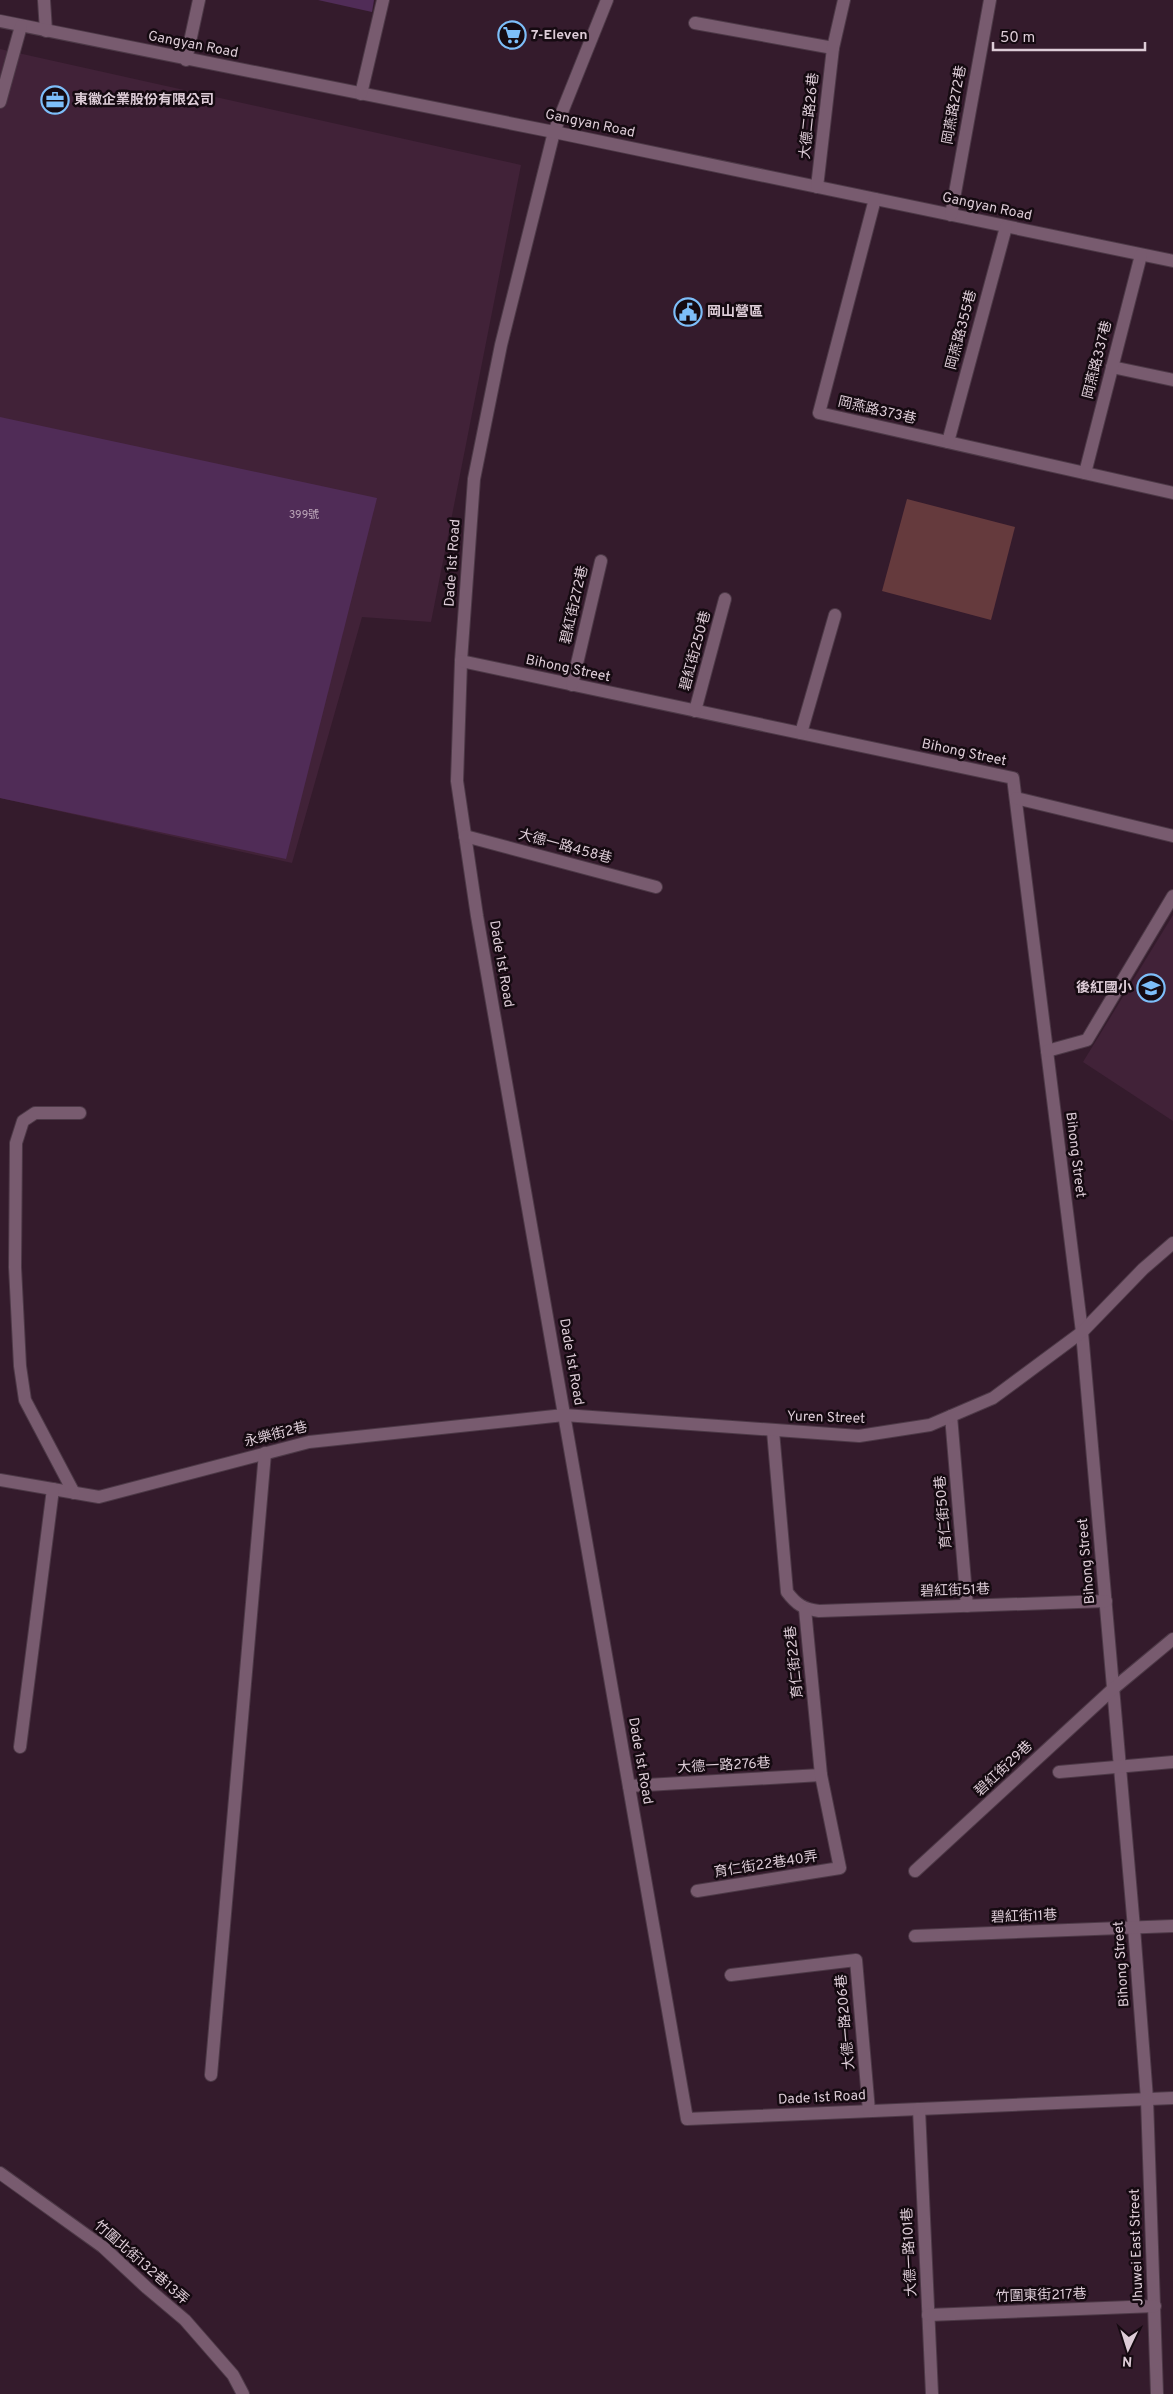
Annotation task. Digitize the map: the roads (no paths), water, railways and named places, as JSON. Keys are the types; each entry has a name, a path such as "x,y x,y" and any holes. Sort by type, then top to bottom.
{"street":[{"path":"44,0 46,31"},
{"path":"186,60 199,0"},
{"path":"361,94 383,0"},
{"name":"Dade 1st Road","path":"607,0 554,132 501,345 474,479 461,661 457,781 477,916 687,2119 1173,2098"},
{"name":"大德二路26巷","path":"818,187 832,48 844,0"},
{"name":"岡燕路272巷","path":"950,215 990,0"},
{"name":"Gangyan Road","path":"0,21 186,60 554,132 1173,261"},
{"path":"695,23 832,48"},
{"path":"0,102 21,26"},
{"name":"岡燕路373巷","path":"875,199 819,413 1173,494"},
{"name":"岡燕路355巷","path":"948,442 1006,226"},
{"name":"岡燕路337巷","path":"1084,473 1141,255"},
{"path":"1112,367 1173,380"},
{"name":"碧紅街272巷","path":"572,685 601,561"},
{"name":"碧紅街250巷","path":"695,711 725,599"},
{"path":"801,733 835,615"},
{"name":"Bihong Street","path":"461,661 1014,778 1082,1332 1114,1688 1147,2099"},
{"path":"1016,798 1173,836"},
{"name":"大德一路458巷","path":"465,836 656,887"},
{"path":"1047,1051 1087,1040 1173,896"},
{"path":"74,1493 25,1400 20,1366 15,1266 16,1143 23,1121 35,1113 80,1113"},
{"name":"Yuren Street","path":"564,1415 859,1436 930,1425 993,1398 1082,1332 1143,1269 1173,1243"},
{"name":"永樂街2巷","path":"0,1480 99,1497 309,1442 564,1415"},
{"name":"育仁街50巷","path":"951,1416 967,1606"},
{"name":"育仁街22巷","path":"773,1430 787,1592 795,1603 805,1609 821,1775 840,1868"},
{"path":"211,2075 264,1453"},
{"path":"20,1747 53,1489"},
{"name":"碧紅街51巷","path":"805,1609 819,1611 1106,1601"},
{"name":"碧紅街29巷","path":"915,1871 1114,1688 1173,1638"},
{"path":"1059,1772 1120,1765 1173,1762"},
{"name":"大德一路276巷","path":"629,1786 821,1775"},
{"name":"育仁街22巷40弄","path":"697,1892 840,1868"},
{"name":"碧紅街11巷","path":"915,1936 1173,1926"},
{"name":"大德一路206巷","path":"731,1975 856,1960 869,2111"},
{"name":"Jhuwei East Street","path":"1147,2099 1157,2394"},
{"name":"大德一路101巷","path":"919,2109 932,2394"},
{"name":"竹圍北街132巷13弄","path":"0,2173 103,2247 185,2320 233,2376 243,2394"},
{"name":"竹圍東街217巷","path":"928,2315 1155,2306"}],"place":[{"name":"7-Eleven","path":"512,35"},
{"name":"東徽企業股份有限公司","path":"55,100"},
{"name":"岡山營區","path":"688,312"},
{"name":"後紅國小","path":"1151,988"}]}
